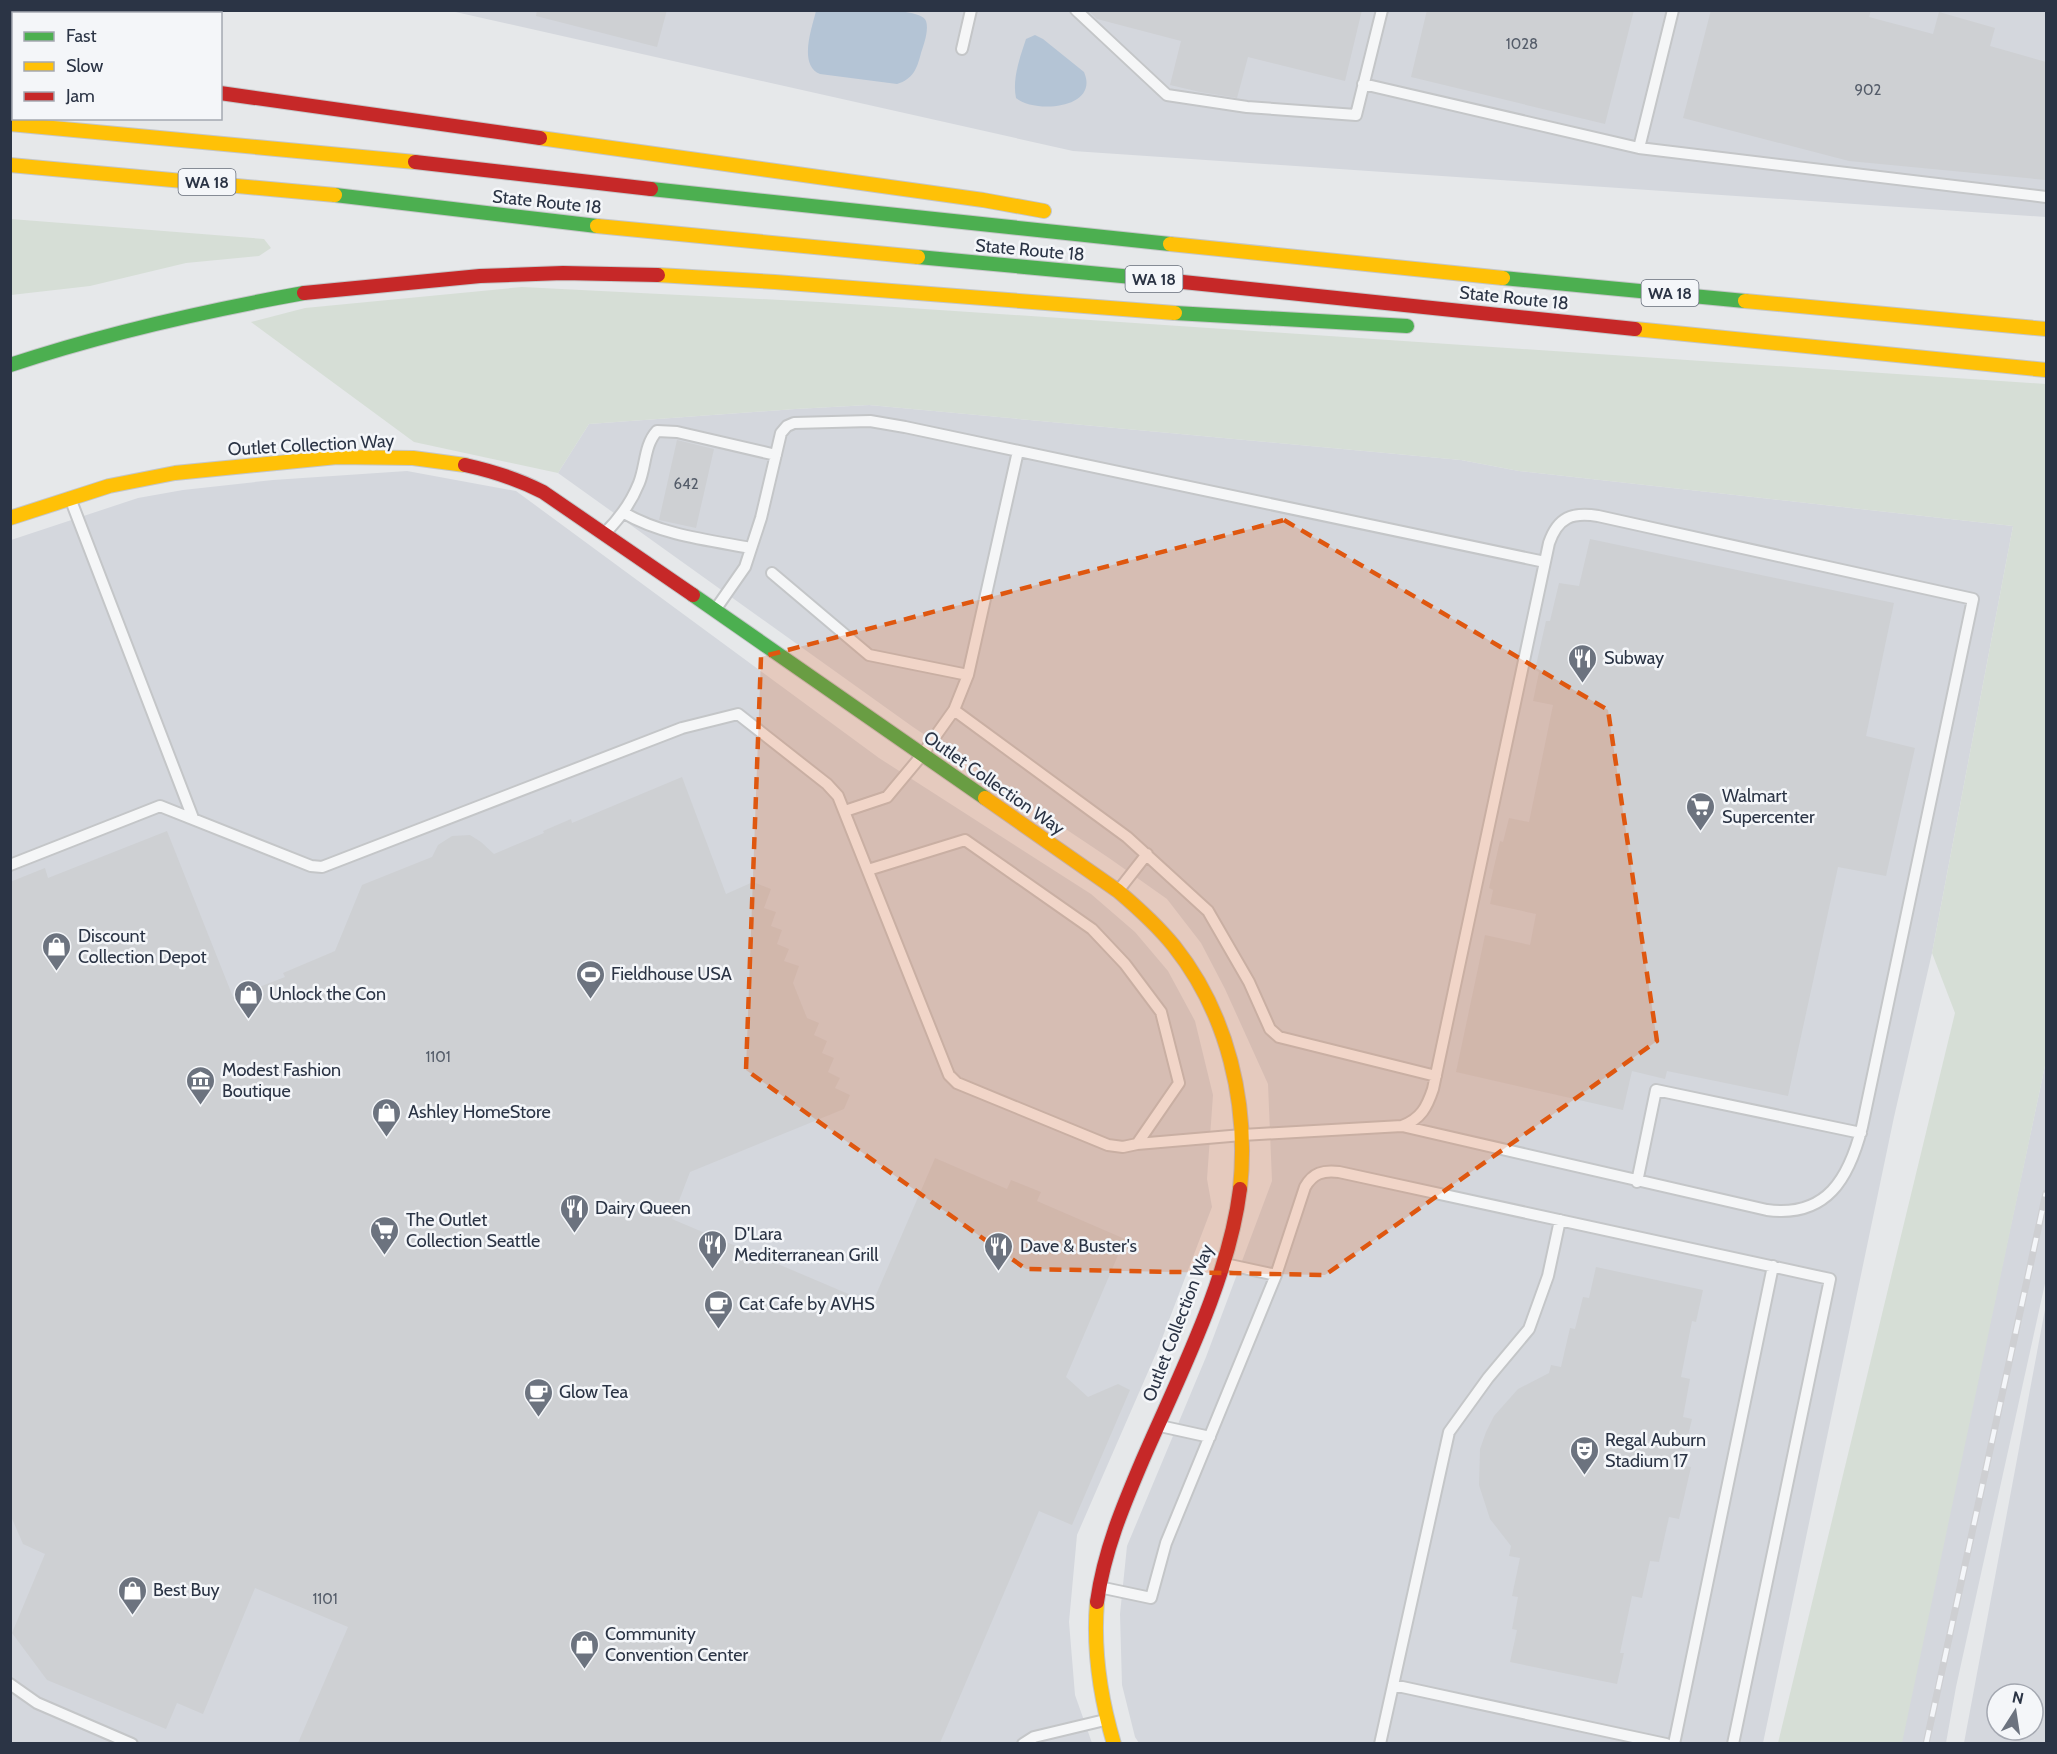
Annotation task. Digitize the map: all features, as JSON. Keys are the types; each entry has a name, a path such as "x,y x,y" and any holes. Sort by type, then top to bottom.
{"main road":[{"path":"222,82 366,112"},
{"path":"222,93 983,200 1059,214"},
{"name":"State Route 18","path":"10,124 418,162 681,193 1358,264 2046,329"},
{"name":"State Route 18","path":"10,165 285,189 725,239 1320,296 2046,370"},
{"path":"154,192 348,206 403,203"},
{"path":"1125,226 1358,264"},
{"path":"10,365 68,346 149,325 230,306 315,291 480,276 562,273 751,280 1147,311 1426,327"},
{"path":"1554,334 1904,357"},
{"name":"Outlet Collection Way","path":"10,518 123,482 258,463 406,457 455,462 520,481 554,498 1118,891 1149,918 1173,945 1216,1014 1237,1087 1243,1158 1232,1227 1212,1292 1110,1544 1099,1587 1095,1636 1098,1675 1114,1743"}],"lane":[{"path":"962,49 971,10"},
{"path":"1076,10 1167,95 1247,107 1356,116 1382,10"},
{"path":"1640,148 1673,10"},
{"path":"1363,84 1640,148 2046,197"},
{"path":"714,610 745,567 761,518 781,433 787,426 794,423 870,420 1545,562"},
{"path":"605,534 624,513 640,482 650,439 657,431 677,432 776,455"},
{"path":"845,811 887,797 922,755 954,710 968,675 1018,451"},
{"path":"70,498 193,818"},
{"path":"624,513 639,522 683,536 751,548"},
{"path":"10,865 153,807 164,806 311,866 322,867 682,728 738,714 827,784 838,796 953,1080 1108,1145 1123,1147 1242,1135 1402,1126 1637,1182 1781,1212 1794,1210 1821,1200 1837,1187 1846,1173 1861,1133 1973,599 1589,515 1573,515 1557,525 1549,543 1436,1076 1429,1103 1423,1113 1413,1122 1402,1126"},
{"path":"772,573 869,655 968,675"},
{"path":"954,710 1127,837 1208,911 1249,982 1270,1029 1279,1037 1436,1076"},
{"path":"868,870 965,840 1092,929 1125,964 1161,1012 1179,1083 1137,1144"},
{"path":"1118,891 1147,854"},
{"path":"1637,1182 1656,1089 1861,1133"},
{"path":"1099,1587 1151,1598 1166,1543 1276,1275 1307,1183 1313,1176 1323,1171 1339,1172 1830,1279 1733,1743"},
{"path":"1380,1743 1449,1432 1488,1378 1529,1329 1548,1276 1560,1220"},
{"path":"1221,1263 1276,1275"},
{"path":"1674,1743 1773,1266"},
{"path":"1157,1425 1210,1437"},
{"path":"10,1684 37,1703 132,1743"},
{"path":"1393,1686 1666,1743"},
{"path":"1023,1743 1034,1737 1107,1719"}],"highlighted area":[{"path":"1284,520 1608,710 1657,1041 1325,1275 1026,1269 746,1070 761,657"}],"shaded area":[{"path":"451,11 2046,11 2046,217 1073,151"},
{"path":"11,219 264,239 271,248 259,256 186,263 90,286 11,295"},
{"path":"522,287 820,302 2046,384 2046,1061 1902,1743 1778,1743 1955,1013 1932,953 2013,526 1519,471 1461,460 869,405 589,424 558,473 414,442 251,322 305,308"},
{"path":"869,405 1461,460 1519,471 2013,526 1932,953 1894,1117 1763,1743 1139,1743 1135,1737 1122,1685 1120,1614 1127,1546 1206,1357 1272,1181 1268,1084 1225,989 1201,943 1167,899 913,727 558,473 589,424"},
{"name":"The Outlet Collection Seattle","path":"407,471 516,491 879,758 1091,894 1135,932 1168,971 1195,1021 1213,1095 1207,1179 1212,1207 1158,1349 1077,1535 1069,1622 1075,1695 1092,1743 11,1744 11,540 138,498 183,490 273,480"},
{"path":"2046,1061 2046,1279 1956,1687 1946,1743 1900,1744"},
{"path":"2046,1304 2046,1743 1964,1743"}],"water":[{"path":"876,10 921,16 926,21 927,33 914,73 897,84 820,74 813,69 808,55 816,11"},
{"path":"1035,35 1084,72 1086,84 1083,94 1075,101 1050,107 1025,103 1016,98 1016,76 1021,53 1026,39"}],"building":[{"path":"537,10 667,10 657,47 536,16"},
{"path":"1088,10 1362,10 1345,81 1248,57 1237,98 1170,85 1181,41 1097,19"},
{"path":"1427,10 1634,10 1605,124 1411,77"},
{"path":"1711,10 1871,10 1869,17 1933,34 1939,12 1995,28 1990,46 2046,62 2046,180 1849,161 1683,118"},
{"path":"677,440 714,449 696,528 659,520"},
{"name":"Walmart Supercenter","path":"1590,539 1894,603 1866,736 1915,748 1886,876 1838,867 1788,1096 1667,1071 1665,1079 1632,1071 1623,1110 1456,1072 1485,935 1530,945 1536,914 1490,904 1493,890 1489,888 1500,841 1503,842 1509,818 1529,822 1553,705 1533,701 1539,672 1535,670 1546,621 1550,621 1559,583 1579,586"},
{"name":"The Outlet Collection Seattle","path":"682,777 726,894 753,882 771,889 764,908 776,912 771,926 782,930 777,944 789,949 784,961 799,966 793,983 807,1018 819,1023 814,1035 827,1041 822,1053 834,1058 828,1072 840,1078 835,1088 850,1095 844,1109 690,1172 672,1219 872,1304 935,1158 1007,1189 1011,1180 1041,1192 1037,1201 1125,1239 1066,1377 1088,1397 1118,1384 1130,1390 1072,1525 1039,1511 940,1743 298,1743 348,1627 255,1588 203,1714 177,1703 166,1729 47,1680 12,1633 45,1554 23,1544 10,1514 10,882 45,868 48,878 167,831 233,997 285,977 283,973 335,951 362,885 432,857 438,845 452,836 470,835 494,854 571,819 572,823"},
{"name":"Regal Auburn Stadium 17","path":"1596,1267 1703,1290 1696,1322 1692,1321 1681,1377 1690,1379 1683,1417 1692,1419 1681,1465 1691,1467 1679,1519 1669,1517 1659,1562 1650,1561 1642,1598 1632,1596 1620,1653 1624,1653 1617,1684 1510,1662 1517,1630 1512,1629 1518,1597 1512,1596 1520,1558 1509,1556 1511,1546 1490,1519 1479,1485 1480,1449 1494,1416 1518,1389 1549,1373 1551,1365 1561,1367 1570,1328 1575,1329 1583,1297 1589,1298"}],"railway":[{"path":"1926,1744 2046,1193"}],"traffic: fast":[{"path":"651,189 1170,244"},
{"path":"335,195 597,226"},
{"path":"918,257 1154,279"},
{"path":"1503,278 1745,301"},
{"path":"10,365 156,324 304,293"},
{"path":"1175,313 1407,326"},
{"path":"693,595 985,798"}],"traffic: slow":[{"path":"10,124 415,162"},
{"path":"540,138 983,200 1044,211"},
{"path":"10,165 335,195"},
{"path":"597,226 918,257"},
{"path":"1170,244 1503,278"},
{"path":"658,275 1175,313"},
{"path":"1745,301 2046,329"},
{"path":"1635,329 2046,370"},
{"path":"10,518 109,486 175,473 337,457 413,458 465,465"},
{"path":"985,798 1118,891 1161,931 1193,972 1221,1030 1231,1061 1241,1125 1240,1189"},
{"path":"1097,1602 1096,1638 1099,1674 1114,1744"}],"traffic: jam":[{"path":"222,93 540,138"},
{"path":"415,162 651,189"},
{"path":"304,293 480,276 563,273 658,275"},
{"path":"1154,279 1635,329"},
{"path":"465,465 505,476 543,492 693,595"},
{"path":"1097,1602 1104,1565 1122,1511 1187,1361 1214,1292 1234,1223 1240,1189"}],"place":[{"name":"Subway","path":"1583,684"},
{"name":"Walmart Supercenter","path":"1701,832"},
{"name":"Discount Collection Depot","path":"57,972"},
{"name":"Fieldhouse USA","path":"590,1000"},
{"name":"Unlock the Con","path":"248,1020"},
{"name":"Modest Fashion Boutique","path":"201,1106"},
{"name":"Ashley HomeStore","path":"387,1138"},
{"name":"Dairy Queen","path":"574,1234"},
{"name":"The Outlet Collection Seattle","path":"385,1256"},
{"name":"D'Lara Mediterranean Grill","path":"713,1270"},
{"name":"Dave & Buster's","path":"999,1272"},
{"name":"Cat Cafe by AVHS","path":"718,1330"},
{"name":"Glow Tea","path":"538,1418"},
{"name":"Regal Auburn Stadium 17","path":"1584,1476"},
{"name":"Best Buy","path":"132,1616"},
{"name":"Community Convention Center","path":"584,1670"}]}
